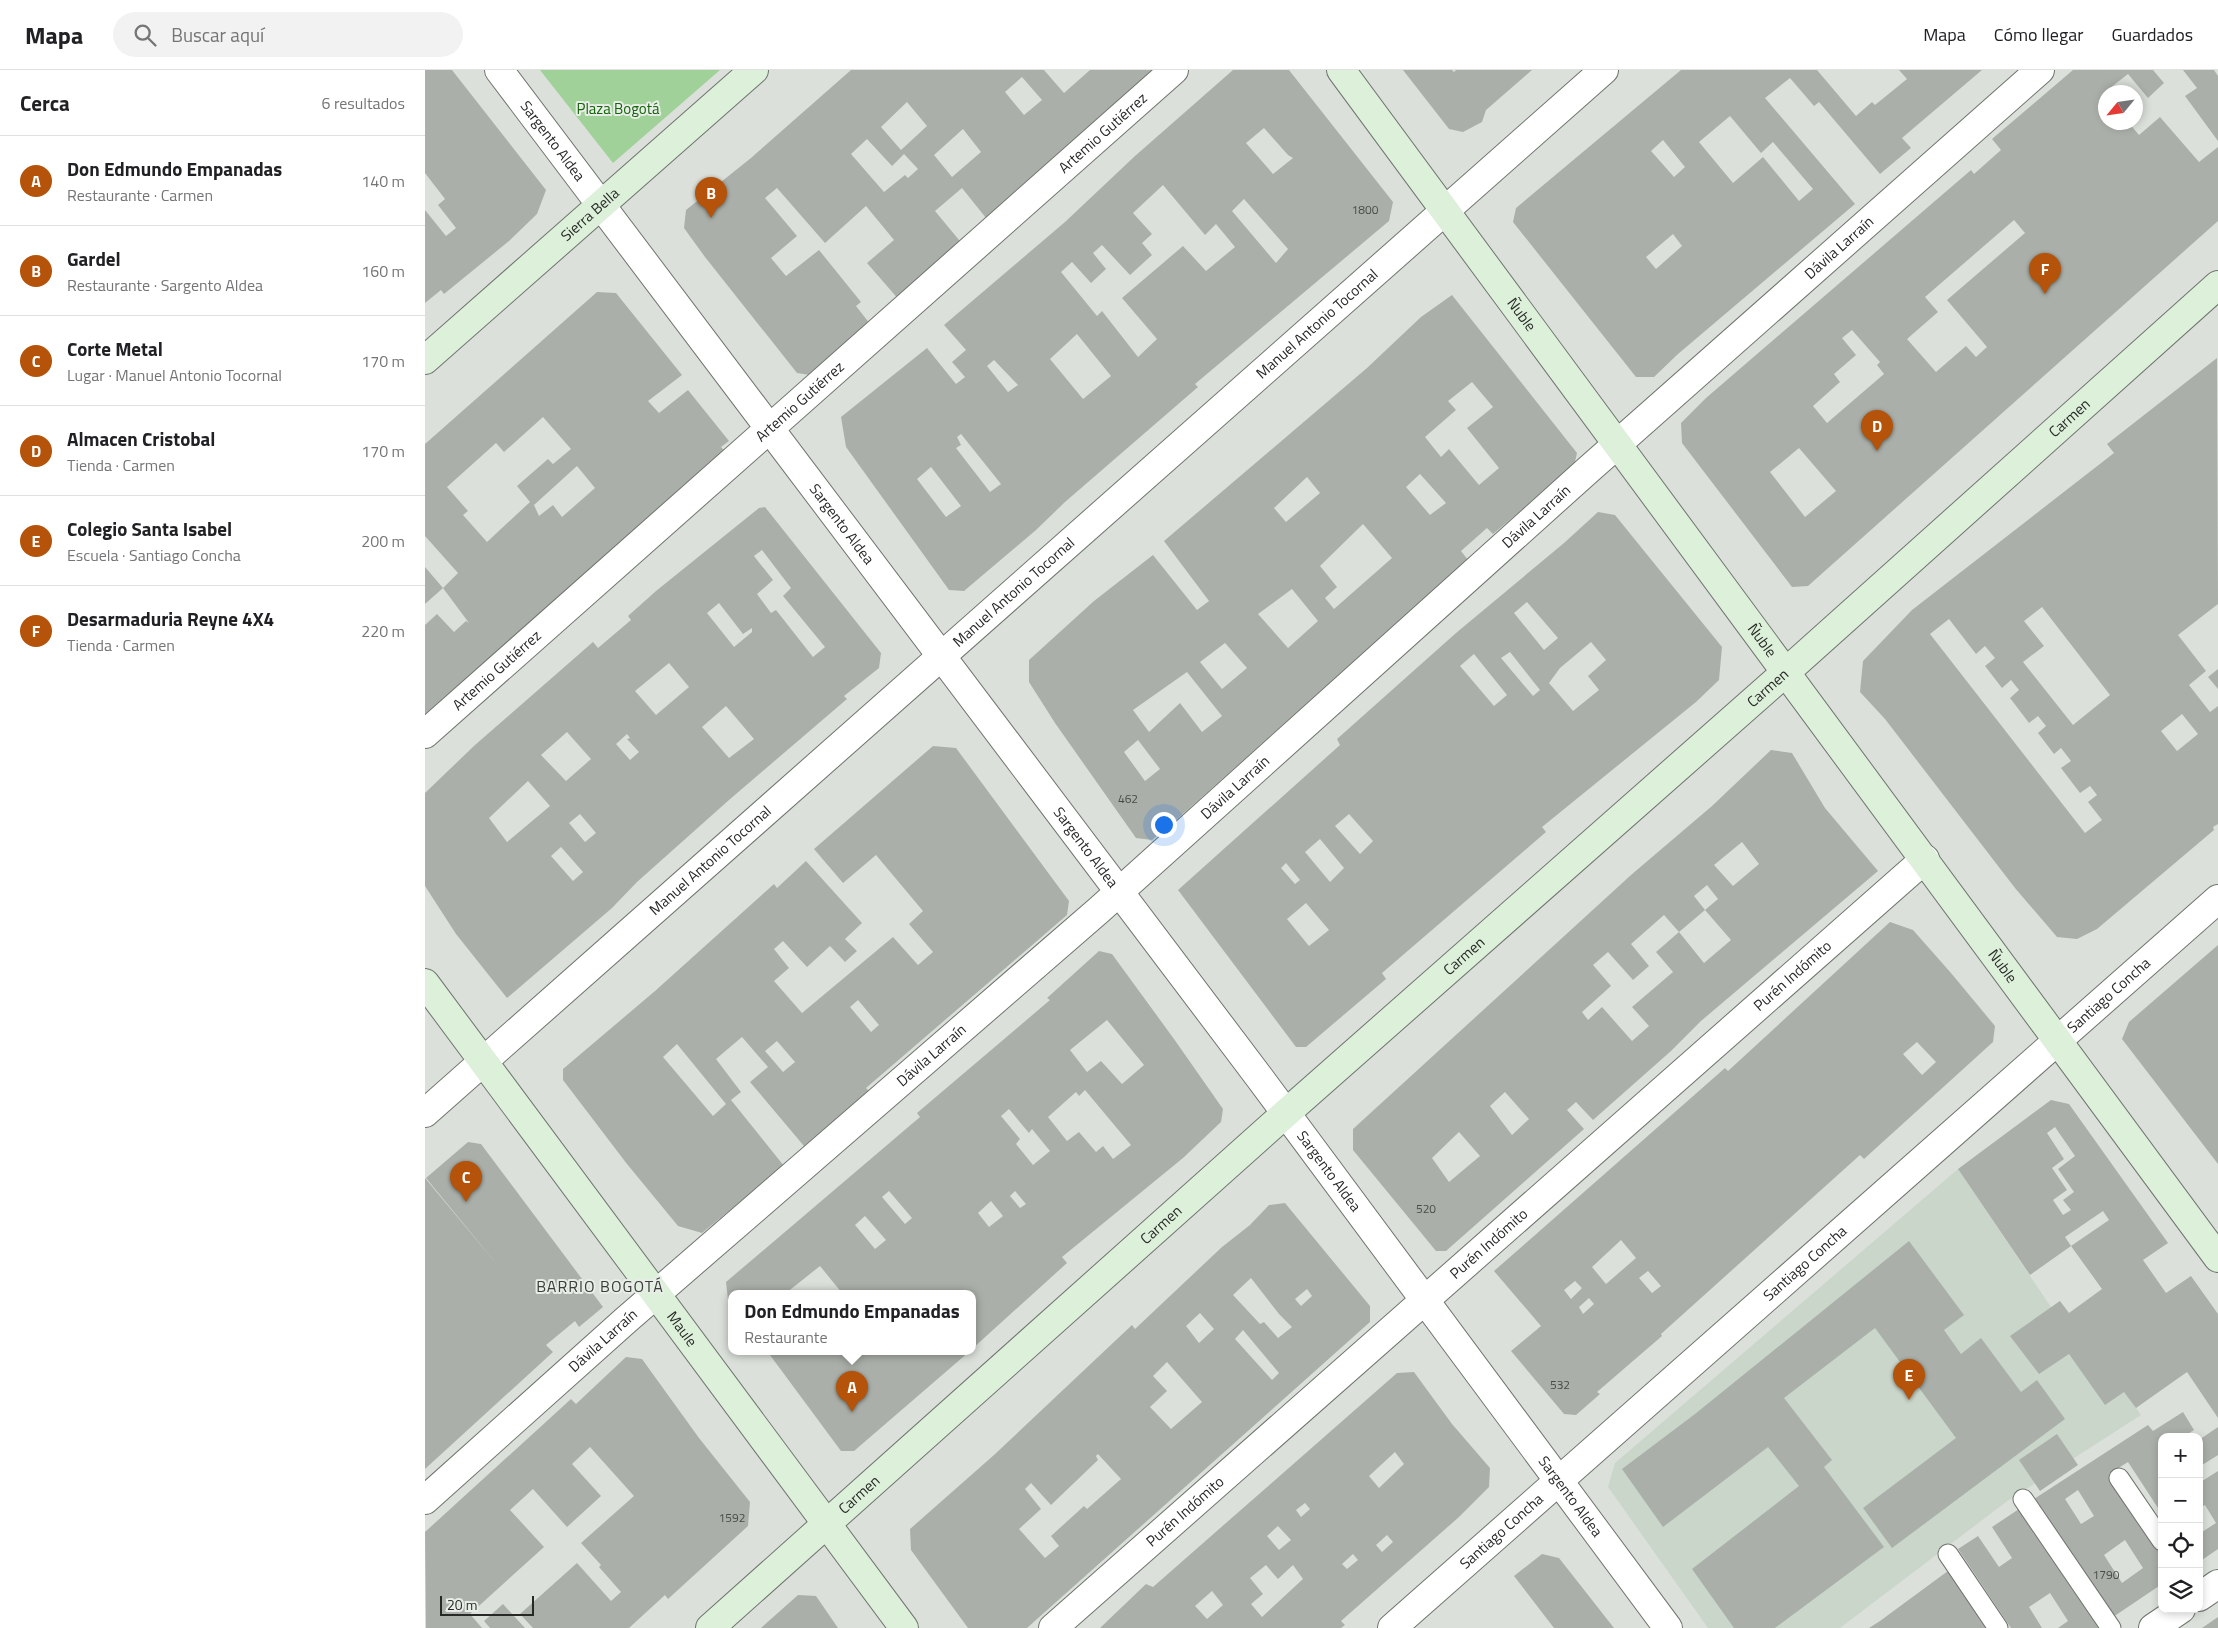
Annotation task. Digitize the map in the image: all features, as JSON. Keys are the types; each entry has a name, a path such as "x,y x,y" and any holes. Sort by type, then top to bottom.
{"main road":[{"name":"Sierra Bella","path":"425,360 754,70"},
{"name":"Ñuble","path":"1341,70 2218,1258"},
{"name":"Carmen","path":"710,1628 1285,1114 1787,672 2218,285"},
{"name":"Maule","path":"425,983 904,1628"}],"street":[{"name":"Sargento Aldea","path":"499,70 1119,892 1668,1628"},
{"name":"Artemio Gutiérrez","path":"425,734 1175,70"},
{"name":"Manuel Antonio Tocornal","path":"425,1114 1604,70"},
{"name":"Dávila Larraín","path":"425,1500 657,1294 1119,892 1618,444 2040,70"},
{"name":"Purén Indómito","path":"1053,1628 1925,859"},
{"name":"Santiago Concha","path":"1392,1628 2218,899"},
{"path":"2203,1594 2218,1584"},
{"path":"2153,1628 2175,1613"}],"lane":[{"path":"2119,1478 2158,1535"},
{"path":"2023,1499 2111,1628"},
{"path":"1948,1554 1997,1628"}],"shaded area":[{"path":"1958,1169 2051,1307 2060,1301 2141,1415 2006,1502 1840,1628 1708,1628 1608,1487 1615,1463"}],"green space":[{"name":"Plaza Bogotá","path":"540,70 720,70 613,163"}],"building":[{"path":"425,70 452,70 546,190 537,214 509,241 444,294 441,290 425,303 425,210 446,236 456,228 438,205 445,199 425,173"},
{"path":"851,70 1044,70 1064,93 1090,70 1162,70 990,223 962,188 935,211 964,246 900,301 867,263 894,240 866,206 825,243 777,188 765,198 797,236 771,258 786,276 819,250 861,302 856,306 874,329 816,376 797,373 684,228 686,210 751,158","holes":["1022,77 1042,100 1024,115 1005,92","907,102 927,126 901,150 881,127","963,129 981,152 952,177 934,155","867,139 892,166 904,154 918,169 908,178 905,175 884,192 851,154"]},
{"path":"1233,70 1289,70 1393,202 1389,221 1195,384 1198,387 964,591 949,590 846,447 841,417 927,348 956,384 965,377 952,362 966,350 944,325 1065,222 1135,156","holes":["1264,128 1288,155 1293,158 1273,174 1246,143","1163,185 1205,235 1216,224 1235,247 1206,271 1183,246 1122,298 1157,339 1138,357 1102,311 1097,316 1061,272 1072,262 1091,283 1106,269 1093,253 1102,245 1130,275 1152,255 1142,243 1152,234 1133,213","1244,199 1288,249 1276,263 1232,211","1077,334 1111,376 1083,399 1050,359","994,360 1018,385 1008,392 987,366","961,434 1001,484 990,492 956,448 961,445 957,437","931,467 961,506 946,517 917,479"]},
{"path":"1403,70 1452,70 1454,72 1456,70 1532,70 1486,110 1482,122 1463,132 1449,129"},
{"path":"1681,70 1817,70 1856,116 1872,102 1875,105 1907,79 1899,70 1982,70 1902,138 1911,148 1880,174 1819,102 1814,106 1790,78 1765,98 1855,204 1678,354 1654,377 1636,377 1513,222 1516,208","holes":["1730,116 1761,153 1773,142 1813,189 1799,201 1763,157 1733,183 1699,142","1663,140 1685,167 1674,177 1651,151","1673,234 1682,246 1656,269 1646,257"]},
{"path":"2073,70 2153,70 2164,83 2148,98 2143,92 2143,85 2137,85 2128,74 2114,85 2098,85 2098,130 2135,130 2139,135 2160,117 2199,162 2218,147 2218,221 1808,586 1792,587 1682,443 1681,423 1706,398 1971,170 1974,174 2001,150 1992,139","holes":["2014,220 2025,233 1947,300 1987,347 1976,357 1966,346 1936,372 1907,339 1938,312 1925,297","1852,330 1880,362 1877,365 1884,374 1827,423 1813,406 1840,382 1834,374 1856,355 1842,338","1799,448 1836,491 1805,517 1770,472"]},
{"path":"2183,70 2214,70 2218,76 2218,141 2185,96 2197,88"},
{"path":"597,292 616,293 682,375 648,401 659,413 688,390 729,441 721,447 727,454 425,725 425,625 437,614 454,632 466,621 469,623 443,588 458,573 425,536 425,444","holes":["543,417 571,449 553,464 548,459 517,486 530,502 487,542 463,515 468,511 447,487 496,443 504,452","577,466 595,488 562,517 553,505 539,516 534,505"]},
{"path":"1452,295 1577,453 1574,466 1493,534 1487,528 1461,551 1468,560 1176,820 1152,840 1136,838 1055,723 1029,682 1029,660 1094,601 1153,555 1197,610 1209,601 1164,541 1367,368 1421,317","holes":["1472,382 1493,407 1467,428 1499,468 1479,485 1449,449 1441,457 1425,437 1456,410 1448,401","1420,474 1446,503 1430,515 1406,487","1307,477 1320,493 1286,522 1274,508","1363,524 1392,558 1334,609 1325,598 1337,587 1320,566","1292,589 1318,621 1288,648 1258,614","1225,643 1247,668 1222,689 1200,662","1187,672 1222,716 1202,732 1180,703 1149,732 1133,710","1138,740 1160,769 1145,781 1124,752"]},
{"path":"2217,358 2218,604 2178,635 2206,671 2189,685 2210,712 2218,706 2218,824 2213,827 2214,830 2097,929 2077,939 2057,937 2015,888 1885,719 1860,692 1863,661 1912,610 2114,453 2107,444","holes":["2042,607 2110,695 2073,725 2023,662 2044,646 2024,621","1949,619 1976,654 1985,646 1995,658 1985,666 2002,688 2011,680 2019,690 2010,698 2029,723 2038,716 2046,726 2038,733 2054,754 2061,748 2071,761 2061,768 2080,793 2090,786 2097,795 2088,802 2102,820 2085,833 1930,634","2182,714 2198,734 2177,751 2161,731"]},
{"path":"765,507 881,653 879,668 844,696 847,699 637,882 612,908 507,998 456,934 425,886 425,793 475,745 593,642 598,648 631,620 628,616 656,591 759,508","holes":["762,550 791,588 783,596 825,647 813,657 776,610 771,613 757,594 773,580 754,556","719,603 743,634 752,628 752,632 734,647 707,613","669,663 689,687 656,715 635,691","726,706 754,739 729,758 702,727","567,732 591,759 566,781 541,755","627,734 630,738 627,739 639,752 630,760 616,744","528,781 550,806 507,842 489,818","580,814 596,833 585,842 569,823","561,847 583,872 573,881 551,856"]},
{"path":"1598,512 1615,515 1722,647 1719,680 1696,702 1542,827 1546,832 1382,973 1386,979 1306,1047 1296,1047 1178,890 1340,745 1337,739 1456,633 1564,543","holes":["1527,602 1558,638 1544,650 1514,613","1591,642 1606,660 1588,676 1599,690 1573,711 1549,683 1560,668","1510,652 1540,690 1533,696 1501,658","1474,654 1507,695 1494,706 1460,666","1349,814 1373,841 1360,854 1335,826","1320,839 1344,868 1330,882 1305,852","1286,863 1300,880 1295,884 1281,868","1306,903 1329,930 1309,946 1287,919"]},
{"path":"425,567 443,588 425,604"},
{"path":"2218,669 2218,689 2208,677"},
{"path":"933,746 956,748 1069,901 1067,915 866,1088 869,1091 804,1146 750,1082 768,1067 742,1037 716,1059 741,1092 731,1100 784,1166 702,1233 678,1226 627,1164 563,1080 563,1069 655,991 774,884 777,888 806,861 862,923 845,939 857,951 845,962 830,946 807,967 783,941 774,949 789,968 774,981 802,1013 893,937 918,965 933,952 909,924 923,911 876,855 843,883 814,849","holes":["858,1000 879,1025 871,1032 850,1007","777,1041 795,1062 783,1072 765,1051","677,1044 726,1104 713,1116 663,1057"]},
{"path":"1771,750 1792,753 1825,808 1878,871 1701,1021 1671,1051 1593,1120 1576,1102 1567,1110 1584,1129 1446,1251 1436,1251 1353,1150 1353,1129 1631,875 1712,806","holes":["1742,842 1759,864 1733,886 1714,865","1707,885 1718,899 1705,910 1694,896","1705,910 1731,940 1704,963 1679,932","1664,915 1679,932 1656,952 1673,972 1632,1007 1649,1026 1632,1041 1602,1007 1588,1020 1582,1012 1611,986 1593,965 1608,952 1633,980 1649,966 1631,944","1505,1092 1529,1119 1512,1135 1490,1106","1459,1132 1480,1156 1449,1182 1432,1158"]},
{"path":"1890,922 1913,930 1995,1026 1993,1042 1864,1159 1860,1155 1661,1334 1662,1336 1597,1392 1600,1394 1576,1415 1564,1414 1511,1351 1541,1326 1494,1271 1725,1068 1728,1071","holes":["1917,1042 1936,1062 1922,1075 1903,1054","1621,1240 1636,1258 1606,1284 1592,1267","1648,1271 1661,1286 1652,1293 1639,1278","1575,1281 1582,1288 1571,1299 1564,1290","1589,1298 1594,1304 1583,1314 1579,1307"]},
{"path":"2218,945 2218,1164 2122,1039 2129,1022"},
{"path":"1099,951 1112,954 1223,1109 1221,1122 1183,1158 1062,1257 1067,1263 976,1345 976,1290 840,1290 820,1266 790,1290 728,1290 728,1300 726,1282 920,1117 917,1113 1050,1000 1047,998","holes":["1107,1020 1144,1065 1122,1084 1101,1061 1087,1072 1070,1050","1085,1090 1131,1145 1113,1159 1103,1146 1096,1152 1079,1132 1067,1141 1048,1117 1076,1092 1079,1096","1009,1109 1029,1133 1032,1129 1050,1151 1033,1165 1016,1144 1020,1139 1001,1116","889,1191 912,1218 905,1224 882,1197","1015,1191 1026,1204 1020,1208 1010,1196","991,1201 1003,1216 989,1227 978,1213","865,1216 886,1240 875,1249 855,1225"]},
{"path":"2051,1100 2069,1104 2168,1243 2143,1260 2166,1293 2191,1276 2218,1314 2218,1418 2187,1372 2136,1408 2124,1392 2105,1405 2069,1354 2039,1374 2010,1336 2060,1301 2069,1313 2102,1289 2071,1246 2030,1275 1958,1169","holes":["2055,1127 2075,1156 2058,1169 2074,1192 2063,1200 2071,1210 2063,1215 2053,1200 2067,1190 2052,1168 2064,1159 2047,1133","2103,1211 2109,1220 2071,1246 2065,1237"]},
{"path":"468,1142 481,1144 603,1307 579,1327 575,1321 546,1345 553,1352 425,1469 425,1178 499,1267 426,1178"},
{"path":"1285,1203 1370,1306 1370,1322 1027,1628 968,1628 911,1550 910,1529 994,1455 1132,1325 1135,1329 1222,1247 1250,1225 1269,1205","holes":["1251,1278 1279,1314 1292,1327 1278,1338 1264,1322 1260,1324 1233,1295","1307,1289 1312,1296 1301,1306 1295,1299","1200,1313 1214,1329 1199,1343 1186,1326","1243,1330 1279,1373 1272,1380 1235,1339","1167,1362 1202,1402 1171,1429 1150,1407 1167,1391 1153,1376","1098,1454 1121,1479 1087,1509 1084,1506 1051,1536 1059,1546 1045,1558 1019,1529 1041,1509 1025,1489 1031,1483 1051,1505 1098,1460 1096,1456"]},
{"path":"1909,1241 1964,1315 1944,1330 1961,1354 1981,1338 2021,1392 2037,1380 2065,1419 1892,1548 1863,1508 1956,1438 1875,1328 1784,1398 1832,1460 1824,1467 1884,1547 1775,1628 1734,1628 1692,1569 1799,1486 1768,1447 1663,1527 1622,1469 1695,1414"},
{"path":"770,1355 965,1355 854,1451 841,1451"},
{"path":"626,1357 642,1359 699,1438 750,1502 748,1526 668,1599 665,1595 629,1628 533,1628 520,1614 577,1563 611,1601 621,1592 599,1567 601,1565 581,1543 634,1496 590,1447 572,1464 601,1496 567,1527 533,1489 510,1510 544,1547 470,1614 482,1628 426,1628 425,1532 571,1399 576,1404"},
{"path":"1414,1372 1452,1424 1490,1468 1489,1487 1459,1517 1341,1621 1345,1625 1341,1628 1100,1628 1146,1584 1153,1587 1397,1373","holes":["1395,1452 1404,1464 1379,1488 1369,1476","1305,1503 1310,1509 1301,1517 1296,1510","1278,1526 1291,1540 1279,1550 1267,1536","1387,1535 1393,1542 1382,1552 1376,1545","1353,1554 1358,1560 1347,1569 1342,1564","1266,1565 1278,1579 1293,1565 1303,1579 1262,1617 1251,1604 1263,1594 1250,1578","1212,1591 1223,1605 1207,1619 1195,1606"]},
{"path":"2183,1412 2194,1430 2189,1433 2158,1433 2158,1508 2128,1462 2109,1474 2158,1547 2158,1587 2113,1617 2034,1499 2148,1425 2153,1431","holes":["2078,1490 2094,1516 2081,1524 2065,1499","2125,1540 2143,1568 2122,1583 2104,1555"]},
{"path":"2218,1427 2218,1455 2203,1464 2203,1437"},
{"path":"2057,1434 2078,1465 2040,1491 2019,1460"},
{"path":"2218,1471 2218,1549 2203,1559 2203,1531 2216,1523 2205,1505 2203,1506 2203,1480"},
{"path":"2022,1507 2101,1628 2058,1628 2068,1621 2050,1593 2029,1607 2042,1628 2011,1628 1958,1549 1978,1536 1999,1567 2012,1558 1992,1527"},
{"path":"1542,1554 1559,1558 1614,1628 1554,1628 1514,1576"},
{"path":"1952,1568 1994,1628 1869,1628 1880,1621"},
{"path":"798,1595 816,1596 838,1628 761,1628"},
{"path":"503,1604 525,1628 490,1628 484,1621"},
{"path":"2218,1617 2218,1628 2202,1628 2205,1626"}],"place":[{"name":"Gardel","path":"711,218"},
{"name":"Desarmaduria Reyne 4X4","path":"2045,294"},
{"name":"Almacen Cristobal","path":"1877,451"},
{"name":"Corte Metal","path":"466,1202"},
{"name":"Colegio Santa Isabel","path":"1909,1400"},
{"name":"Don Edmundo Empanadas","path":"852,1412"}],"district":[{"name":"BARRIO BOGOTÁ","path":"600,1286"}]}
